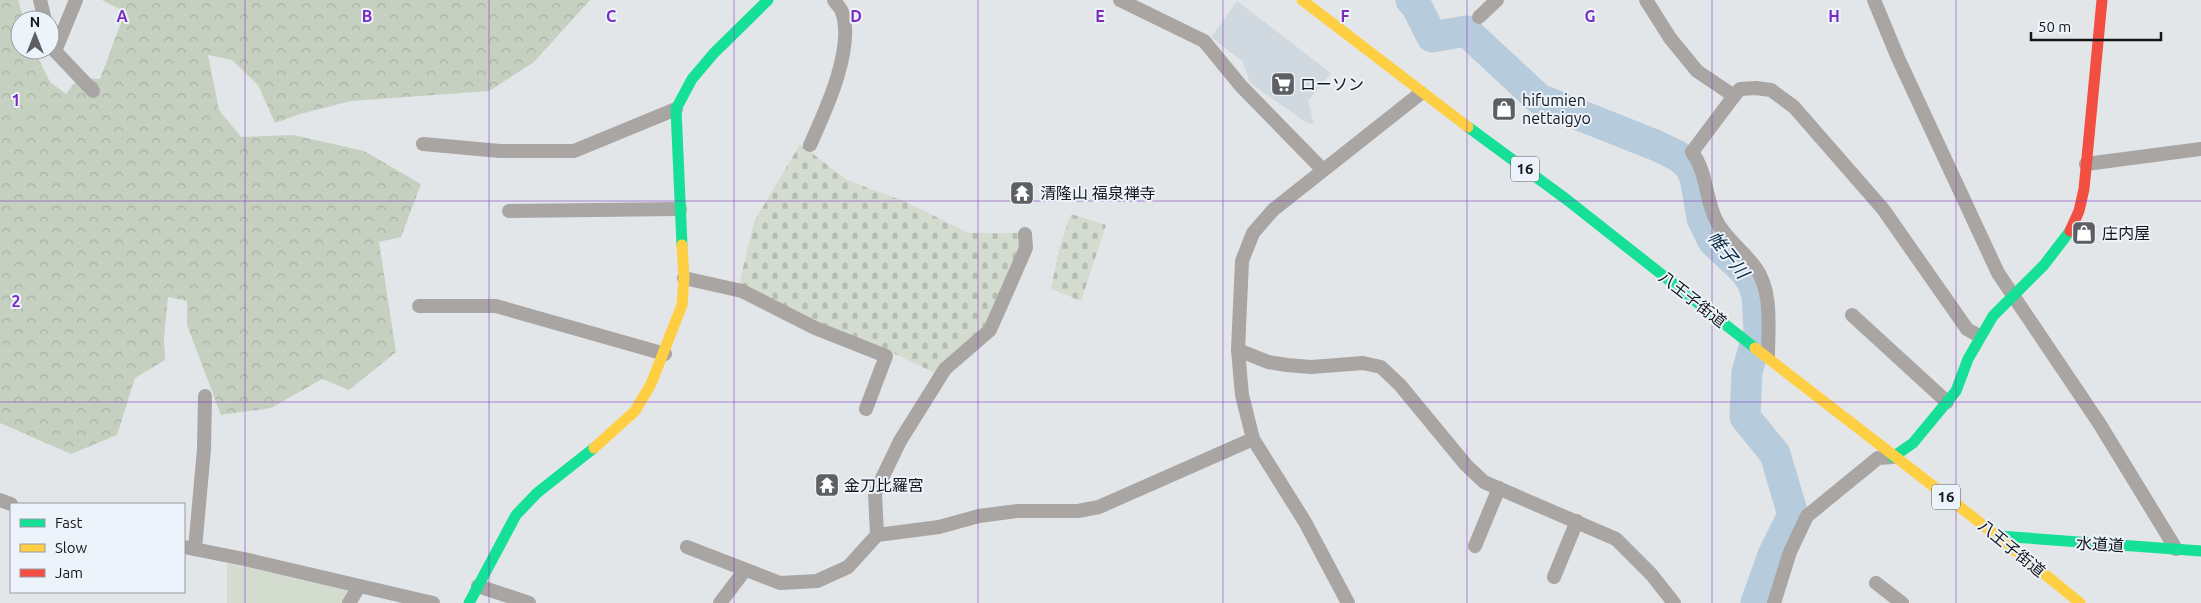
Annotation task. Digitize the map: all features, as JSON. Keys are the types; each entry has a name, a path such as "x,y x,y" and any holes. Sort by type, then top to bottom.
{"main road":[{"path":"469,603 516,516 537,493 594,449 635,411 651,384 665,354 682,305 684,278 676,109 692,79 714,53 768,0"},
{"name":"八王子街道","path":"1302,0 1421,93 1566,199 1746,341 1764,353 1893,457 1999,536 2080,603"},
{"path":"1893,457 1913,443 1948,402 1956,391 1979,336 1993,316 2044,265 2070,231 2079,210 2084,189 2102,0"},
{"name":"水道道","path":"1999,536 2201,551"}],"street":[{"path":"60,31 76,0"},
{"path":"810,145 829,106 840,69 845,29 842,12 834,0"},
{"path":"1479,17 1497,0"},
{"path":"1646,0 1670,38 1697,70 1734,96"},
{"path":"1118,1 1204,41 1241,86 1322,170"},
{"path":"1878,2 1898,58 1994,264 2013,297 2099,424 2176,549"},
{"path":"60,52 93,91"},
{"path":"1764,353 1767,293 1756,268 1727,237 1716,220 1699,161 1692,152 1740,89 1772,90 1794,107 1883,208 1967,329 1979,336"},
{"path":"1348,603 1305,522 1253,439 1242,395 1238,350 1242,261 1253,233 1273,210 1421,93"},
{"path":"423,144 500,151 574,151 676,109"},
{"path":"2086,164 2201,149"},
{"path":"508,210 680,209"},
{"path":"877,535 874,494 887,467 900,441 945,368 990,330 1026,248 1024,234"},
{"path":"684,278 742,291 815,328 886,356 866,409"},
{"path":"419,306 496,306 665,354"},
{"path":"1852,315 1948,402"},
{"path":"1238,350 1268,362 1287,365 1311,367 1363,363 1381,367 1400,385 1466,464 1484,482 1616,539 1651,574 1674,603"},
{"path":"205,396 204,449 189,548 433,603"},
{"path":"687,547 780,583 817,581 848,567 877,535 939,527 979,516 1018,511 1078,511 1099,507 1253,439"},
{"path":"1774,603 1790,552 1807,516 1878,458 1893,457"},
{"path":"1475,546 1499,488"},
{"path":"1554,576 1576,521"},
{"path":"720,603 745,570"},
{"path":"1876,583 1902,603"},
{"path":"478,586 529,603"},
{"path":"349,603 359,587"}],"shaded area":[{"path":"1237,1 1331,73 1308,101 1314,124 1307,123 1250,83 1243,62 1211,37"}],"green space":[{"path":"0,0 18,0 21,10 10,10 10,60 39,60 50,82 66,94 78,78 100,79 125,12 102,0 590,0 534,62 489,91 351,101 300,114 275,123 258,85 232,60 208,55 219,110 241,137 293,135 364,151 421,184 401,237 379,242 396,352 349,390 322,379 271,408 221,415 187,325 187,301 168,297 164,338 165,360 135,378 117,435 71,454 0,423"},
{"path":"800,144 847,180 906,202 969,233 1021,233 1022,248 992,314 981,332 937,374 893,353 847,336 739,285 754,222"},
{"path":"1071,214 1106,225 1081,301 1051,289 1059,249"},
{"path":"227,563 351,590 342,603 227,603"}],"waterway":[{"name":"帷子川","path":"1411,0 1417,7 1432,37 1466,31 1539,99 1655,145 1678,156 1689,165 1695,177 1702,218 1713,241 1743,269 1752,281 1757,295 1759,331 1747,372 1745,417 1775,454 1793,515 1773,555 1756,603"}],"traffic: fast":[{"path":"682,245 676,109 692,79 714,53 768,0"},
{"path":"1468,127 1566,199 1755,348"},
{"path":"1893,457 1913,443 1956,391 1968,359 1993,316 2044,265 2070,231"},
{"path":"469,603 516,515 537,493 594,448"},
{"path":"1999,536 2201,551"}],"traffic: slow":[{"path":"1302,0 1468,127"},
{"path":"594,448 635,411 651,384 682,305 684,278 682,245"},
{"path":"1755,348 1959,506 2080,603"}],"traffic: jam":[{"path":"2070,231 2079,211 2084,189 2102,0"}],"place":[{"name":"ローソン","path":"1283,84"},
{"name":"hifumien nettaigyo","path":"1504,109"},
{"name":"清隆山 福泉禅寺","path":"1022,193"},
{"name":"庄内屋","path":"2084,233"},
{"name":"金刀比羅宮","path":"827,485"}]}
